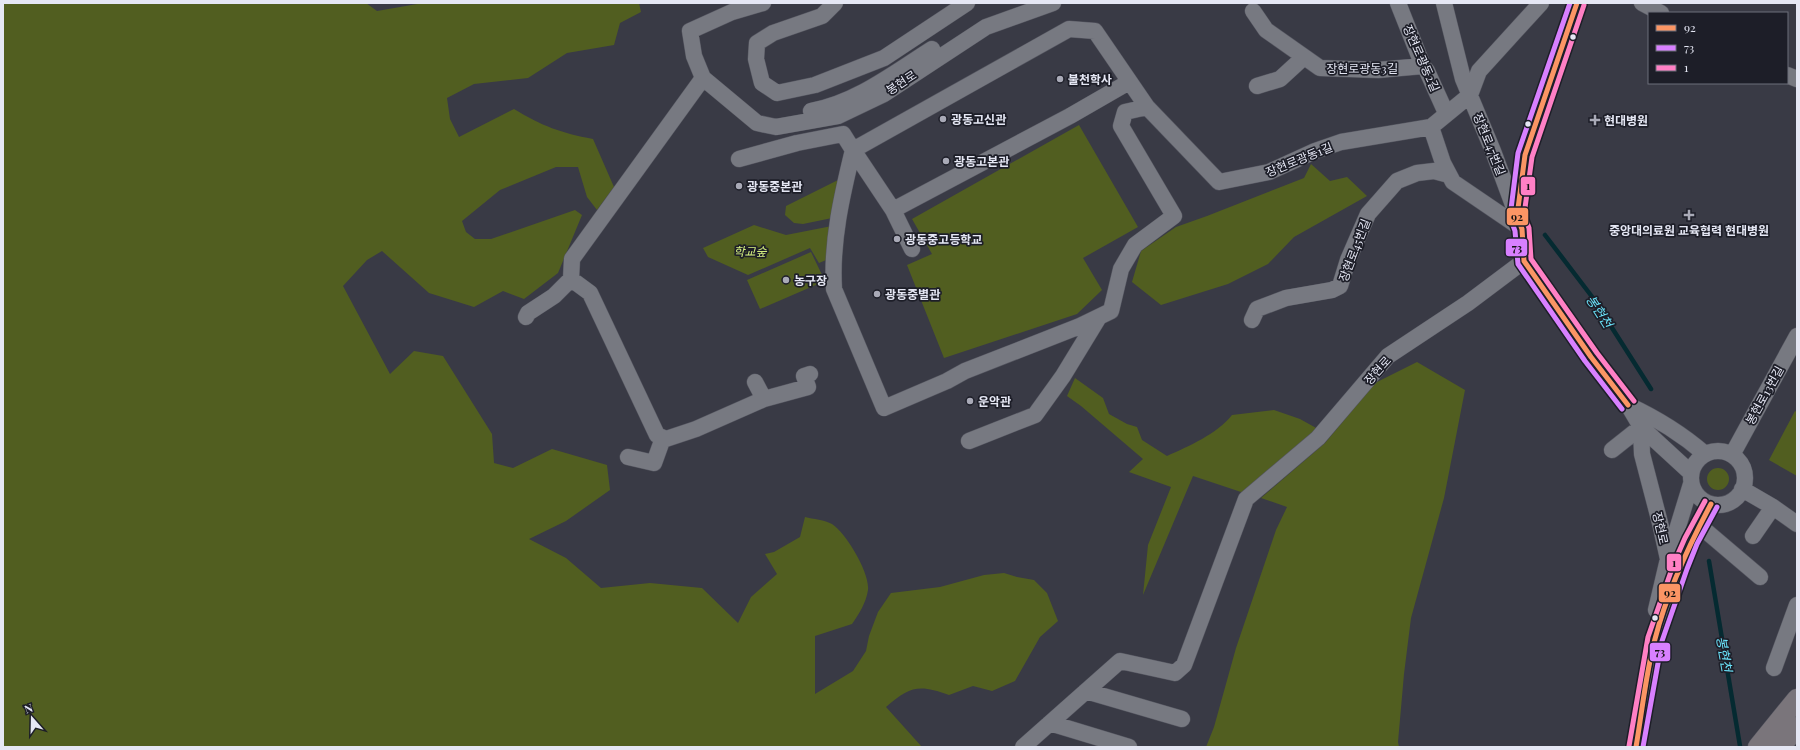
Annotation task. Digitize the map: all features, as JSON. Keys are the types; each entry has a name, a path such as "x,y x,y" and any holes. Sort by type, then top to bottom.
{"main road":[{"path":"1758,747 1797,699"},
{"path":"1780,747 1797,727"}],"street":[{"name":"봉현로","path":"763,3 732,12 690,31 694,56 703,78 756,123 776,127 838,116 884,94 986,27 1053,3"},
{"path":"835,3 822,16 773,33 757,43 756,58 762,83 777,93 815,85 884,58 967,3"},
{"name":"봉현로","path":"743,112 773,118 828,108 870,89 982,19 1030,3"},
{"name":"장현로광동2길","path":"1398,3 1423,66 1427,71 1446,113"},
{"name":"장현로47번길","path":"1444,3 1463,79 1520,222"},
{"path":"1520,222 1453,182 1431,127 1446,113 1470,95 1479,71 1541,3"},
{"path":"1577,3 1525,155 1520,222 1524,261 1591,357 1628,405 1641,427 1691,478 1695,492 1700,499 1711,504 1725,504 1733,500 1742,489 1745,477 1739,461 1732,455 1723,451 1714,451 1705,454 1698,460 1691,478 1668,559 1656,608 1655,639"},
{"path":"1642,3 1659,12"},
{"name":"장현로광동3길","path":"1253,11 1266,30 1320,68 1378,70 1423,66"},
{"path":"1069,30 1095,31 1147,106 1125,112 1121,126 1174,216 1135,245 1121,269 1111,312 1080,326 965,371 947,381 884,408 834,289 833,271 841,200 853,150 1069,30"},
{"path":"1257,86 1280,79 1304,57"},
{"path":"526,317 528,313 554,296 571,279 572,259 703,78"},
{"path":"893,210 1070,116 1129,82"},
{"name":"장현로광동1길","path":"1147,106 1219,182 1269,172 1315,151 1341,142 1431,127"},
{"path":"739,160 797,143 843,134 893,210 912,249"},
{"name":"장현로45번길","path":"1252,320 1257,308 1286,298 1332,290 1340,286 1348,260 1368,214 1397,181 1417,173 1434,170 1449,175"},
{"name":"장현로","path":"1086,691 1120,661 1175,672 1184,665 1246,499 1318,438 1388,356 1468,303 1524,261"},
{"path":"571,279 590,294 639,401 657,435 663,438 666,439 696,429 764,399 808,387 805,373"},
{"path":"969,441 1035,415 1063,376 1099,317"},
{"name":"봉현로13번길","path":"1732,455 1797,336"},
{"path":"756,382 764,399"},
{"path":"1628,405 1652,416 1691,442 1705,454"},
{"path":"1612,450 1641,427"},
{"name":"장현로","path":"1641,427 1642,454 1668,559"},
{"path":"628,457 654,463 663,438"},
{"path":"1742,489 1773,507 1797,524"},
{"name":"장현로","path":"1636,747 1655,639 1680,566 1691,541 1711,504"},
{"path":"1753,536 1773,507"},
{"path":"1700,526 1760,576"},
{"path":"1774,668 1797,605"},
{"path":"1023,747 1086,691 1182,719"},
{"path":"1050,723 1129,747"}],"green space":[{"path":"3,3 366,3 377,11 423,3 639,3 641,12 620,23 614,45 567,53 528,78 474,84 447,98 450,119 459,137 514,109 552,128 593,139 614,187 597,210 587,197 578,167 556,167 500,190 462,221 466,232 475,239 491,239 575,210 582,215 558,273 524,299 503,291 474,307 429,293 382,251 367,260 343,286 390,374 414,351 443,356 492,434 494,463 513,468 552,449 607,465 610,490 566,521 529,539 566,558 601,588 650,583 702,588 738,623 751,597 777,574 765,554 774,552 800,537 805,517 832,524 844,536 856,554 868,583 868,590 864,604 852,624 815,636 815,694 853,671 866,651 869,636 878,612 891,593 940,587 984,575 1004,573 1034,580 1047,593 1058,621 1040,637 1015,681 992,691 973,686 949,695 930,689 915,689 902,695 886,707 922,747 3,747"},
{"path":"1079,125 1138,227 1083,258 1102,290 1077,314 944,358 907,265 932,254 912,219"},
{"path":"1311,164 1330,181 1347,177 1367,196 1294,237 1268,264 1228,284 1161,305 1132,282 1141,251 1176,227 1304,178"},
{"name":"학교숲","path":"842,178 837,217 803,224 794,223 785,215 786,206"},
{"name":"학교숲","path":"754,225 786,235 832,226 831,258 819,263 810,248 748,275 708,257 703,248"},
{"name":"농구장","path":"811,252 825,281 760,309 747,280"},
{"path":"1417,362 1465,390 1444,498 1411,618 1404,674 1398,742 1399,747 1206,747 1214,727 1236,648 1276,530 1287,507 1261,498 1325,443 1375,383"},
{"path":"1075,378 1103,398 1109,414 1127,424 1137,427 1142,440 1167,456 1211,434 1232,415 1274,410 1300,419 1318,429 1247,494 1193,476 1143,595 1148,545 1171,487 1129,472 1143,459 1081,406 1067,396"},
{"path":"1795,411 1797,412 1797,476 1769,460"},
{"path":"1718,468 1726,471 1729,479 1726,487 1718,490 1710,487 1707,479 1710,471"}],"waterway":[{"name":"봉현천","path":"1545,235 1593,298 1651,389"},
{"name":"봉현천","path":"1709,561 1740,746"}],"transit line":[{"name":"73","path":"1570,3 1518,153 1510,217 1515,231 1518,264 1585,361 1622,409"},
{"name":"92","path":"1577,3 1525,155 1517,216 1522,229 1524,261 1591,357 1628,405"},
{"name":"1","path":"1584,5 1532,157 1524,215 1529,228 1531,259 1597,353 1634,401"},
{"name":"1","path":"1629,746 1648,637 1674,563 1685,538 1705,501"},
{"name":"92","path":"1636,747 1649,665 1660,621 1679,570 1711,504"},
{"name":"73","path":"1643,747 1662,641 1697,544 1717,507"}],"place":[{"name":"불천학사","path":"1060,79"},
{"name":"광동고신관","path":"943,119"},
{"name":"현대병원","path":"1595,120"},
{"name":"광동고본관","path":"946,161"},
{"name":"광동중본관","path":"739,186"},
{"name":"중앙대의료원 교육협력 현대병원","path":"1689,215"},
{"name":"광동중고등학교","path":"897,239"},
{"name":"농구장","path":"786,280"},
{"name":"광동중별관","path":"877,294"},
{"name":"운악관","path":"970,401"}]}
